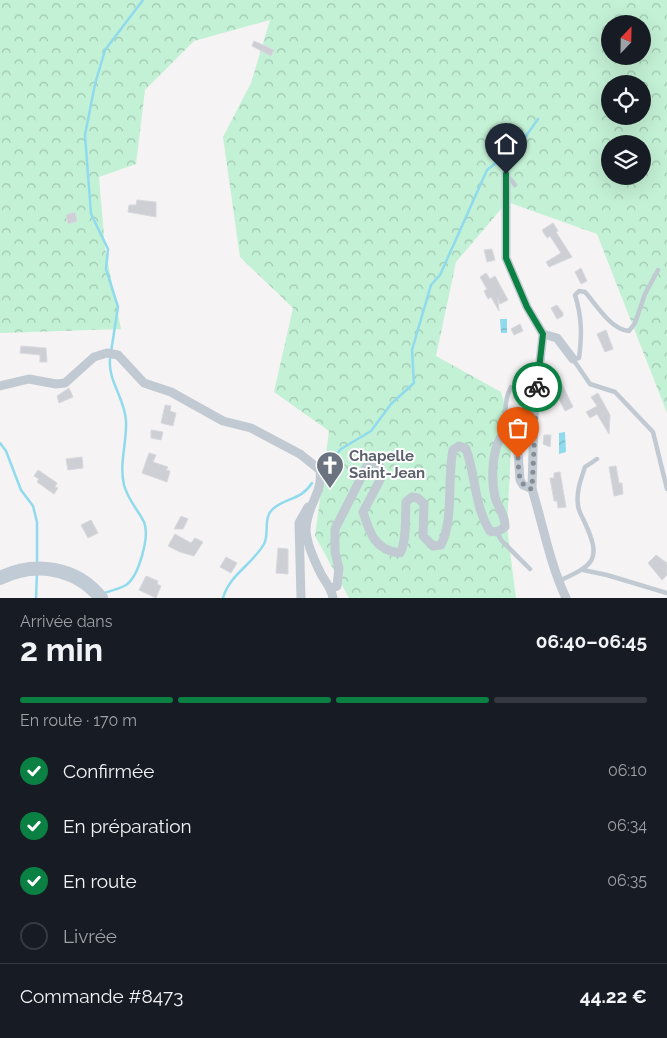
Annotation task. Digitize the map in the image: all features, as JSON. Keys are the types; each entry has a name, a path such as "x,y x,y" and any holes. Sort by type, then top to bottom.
{"main road":[{"path":"0,578 31,568 57,570 87,583 101,598"}],"street":[{"path":"506,174 506,258 527,307 543,334 534,416 532,489 565,596 576,598"},
{"path":"543,334 556,338 572,358"},
{"path":"0,386 29,379 56,384 65,383 94,357 107,353 118,355 144,383 171,392 223,421 251,428 306,459 320,470 321,487 299,523 301,598"},
{"path":"332,593 336,586 340,568 335,552 335,529 364,469 374,461 381,468 380,480 363,512 370,535 386,552 400,554 405,546 403,529 406,502 412,498 418,498 424,504 423,536 432,546 441,545 444,539 448,507 450,462 453,450 459,446 466,449 469,456 474,487 483,519 490,530 497,532 505,527 505,515 496,499 493,482 498,441 507,430 515,433 517,438 520,480 523,485 532,489"},
{"path":"311,503 306,530 321,574 332,593"}],"lane":[{"path":"506,174 515,185"},
{"path":"572,358 579,358 582,334 581,315 575,295 579,292 585,292 610,320 620,329 628,331 635,323 644,294 658,270"},
{"path":"572,358 590,384 615,392 653,432 667,489"},
{"path":"507,430 505,420 508,393 511,387"},
{"path":"559,581 582,570 590,562 595,552 594,544 578,506 578,492 585,467 597,459"},
{"path":"497,532 501,540 530,569"},
{"path":"582,570 607,575 667,593"}],"green space":[{"path":"0,0 667,0 667,413 597,234 507,202 456,262 436,356 501,392 512,430 507,527 516,598 349,598 315,536 329,431 274,392 293,308 240,257 223,137 251,83 270,20 194,41 145,90 136,164 99,177 105,248 121,329 0,333"}],"water":[{"path":"500,319 507,319 507,333 501,333"},
{"path":"565,432 566,452 559,454 559,433"}],"building":[{"path":"254,41 274,50 271,56 252,46"},
{"path":"137,200 156,202 156,217 128,212 129,205 136,205"},
{"path":"75,212 77,221 68,224 66,215"},
{"path":"553,223 558,231 556,232 572,257 549,267 546,262 561,253 550,236 547,238 542,230"},
{"path":"492,249 495,260 487,262 484,250"},
{"path":"581,268 587,281 581,284 575,272"},
{"path":"486,273 490,279 495,276 508,300 500,304 498,298 499,311 491,297 488,299 484,291 487,289 480,277"},
{"path":"557,305 563,316 557,319 551,308"},
{"path":"520,324 523,331 514,335 511,329"},
{"path":"606,330 613,349 605,352 597,334"},
{"path":"21,346 46,348 47,362 40,362 40,355 20,353"},
{"path":"562,384 573,407 565,411 558,397 549,401 544,392"},
{"path":"69,388 73,397 59,403 57,396"},
{"path":"598,393 610,415 609,434 597,414 590,418 586,412 597,406 591,397"},
{"path":"165,405 171,406 170,411 176,413 173,426 161,423"},
{"path":"151,430 163,432 161,440 151,438"},
{"path":"544,435 551,435 550,447 543,444"},
{"path":"149,453 156,455 153,462 168,467 166,470 170,471 167,482 142,473"},
{"path":"82,457 83,468 68,470 66,459"},
{"path":"616,466 619,483 622,483 623,494 614,496 609,467"},
{"path":"38,470 57,483 55,487 58,488 54,494 37,482 39,479 34,476"},
{"path":"560,472 566,507 558,508 557,501 554,501 550,478 554,478 554,473"},
{"path":"330,474 334,478 330,482 326,478"},
{"path":"181,516 188,519 183,529 174,529"},
{"path":"91,520 98,533 88,538 81,525"},
{"path":"175,534 191,543 195,538 203,542 194,556 180,552 168,546"},
{"path":"278,548 288,549 288,574 276,573"},
{"path":"656,555 667,563 667,575 662,580 648,563"},
{"path":"226,557 237,563 231,573 220,567"},
{"path":"146,576 158,581 157,584 161,586 156,598 139,590"}],"waterway":[{"path":"111,352 118,307 106,269 108,249 91,214 85,135 95,84 105,50 143,0"},
{"path":"507,153 521,143 538,119"},
{"path":"329,462 341,449 371,431 391,404 414,383 412,350 431,285 440,275 487,170 497,162"},
{"path":"104,593 126,585 131,580 139,565 146,536 144,522 124,485 122,469 126,421 123,405 114,383 110,359"},
{"path":"0,443 6,451 21,490 33,506 37,522 37,565"},
{"path":"223,598 231,582 254,558 264,544 270,512 279,504 303,493 312,483"},
{"path":"36,598 37,572"}],"way so far":[{"path":"518,458 520,480 523,485 532,489 534,416 537,387"}],"place":[{"name":"Chapelle Saint-Jean","path":"330,489"}],"route":[{"path":"506,174 506,258 527,307 543,334 537,387"}]}
